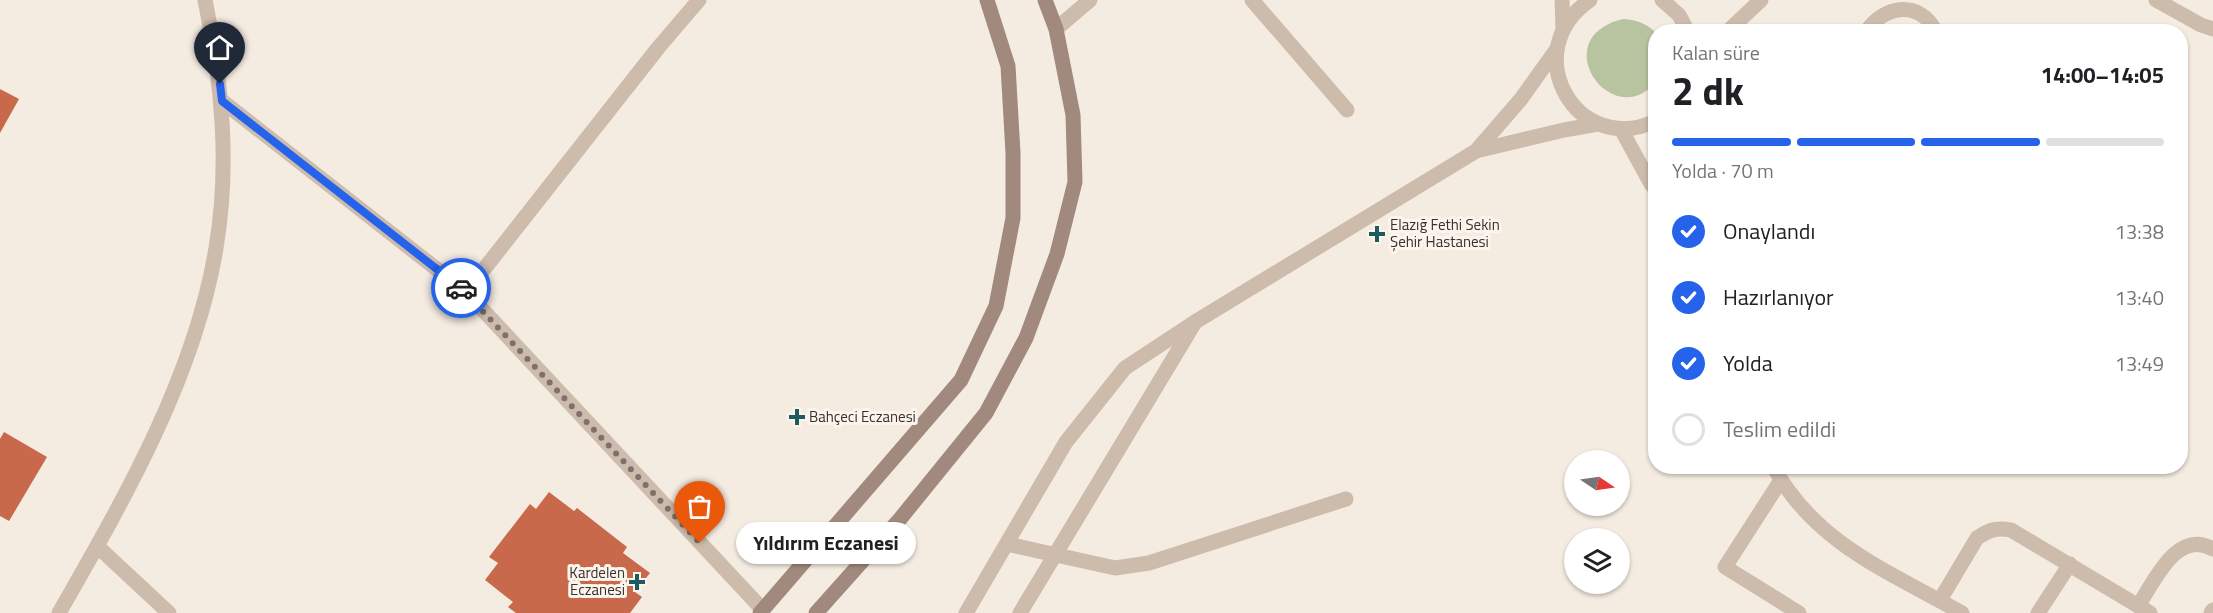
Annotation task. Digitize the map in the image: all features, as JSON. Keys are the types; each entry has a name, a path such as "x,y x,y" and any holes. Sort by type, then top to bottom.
{"street":[{"path":"59,613 97,546 167,408 197,331 216,248 224,172 222,101 216,51 205,0"},
{"path":"466,292 658,48 699,0"},
{"path":"222,101 466,292 762,612 961,380 996,306 1013,218 1014,153 1008,66 987,0"},
{"path":"816,613 900,519 986,413 1026,338 1057,254 1075,182 1073,115 1056,29 1045,0"},
{"path":"1056,29 1090,0"},
{"path":"1252,0 1347,110"},
{"path":"1562,0 1563,28"},
{"path":"1590,0 1576,9 1563,28 1556,50 1556,73 1564,94 1579,112 1598,124 1621,129 1648,125"},
{"path":"1662,0 1679,15 1684,24"},
{"path":"1736,24 1761,0"},
{"path":"2156,0 2201,25 2213,29"},
{"path":"1873,24 1886,11 1899,8 1912,10 1924,16 1930,24"},
{"path":"1476,152 1521,99 1556,50"},
{"path":"966,613 1066,442 1125,368 1195,322 1476,152 1598,124"},
{"path":"1621,129 1648,178"},
{"path":"1020,613 1195,322"},
{"path":"1776,474 1725,567 1799,613"},
{"path":"1778,474 1803,509 1836,541 1874,566 1962,613"},
{"path":"1006,544 1115,568 1149,563 1346,499"},
{"path":"1940,600 1977,538 1994,529 2011,530 2144,610 2176,551 2198,544 2213,549"},
{"path":"97,546 170,613"},
{"path":"2038,613 2070,564"}],"green space":[{"path":"1623,19 1633,20 1648,26 1648,88 1639,95 1621,97 1605,90 1593,77 1587,61 1589,44 1600,29"}],"building":[{"path":"0,89 19,99 0,133"},
{"path":"4,432 47,457 9,521 0,516 0,439"},
{"path":"549,492 574,511 577,508 627,547 623,553 650,573 635,592 642,597 630,613 516,613 508,607 513,602 485,580 498,563 489,557 530,504 536,509"}],"way so far":[{"path":"461,288 700,543"}],"place":[{"name":"Elazığ Fethi Sekin Şehir Hastanesi","path":"1377,234"},
{"name":"Bahçeci Eczanesi","path":"797,417"},
{"name":"Yıldırım Eczanesi","path":"700,543"},
{"name":"Kardelen Eczanesi","path":"637,582"}],"route":[{"path":"220,84 222,101 461,288"}]}
